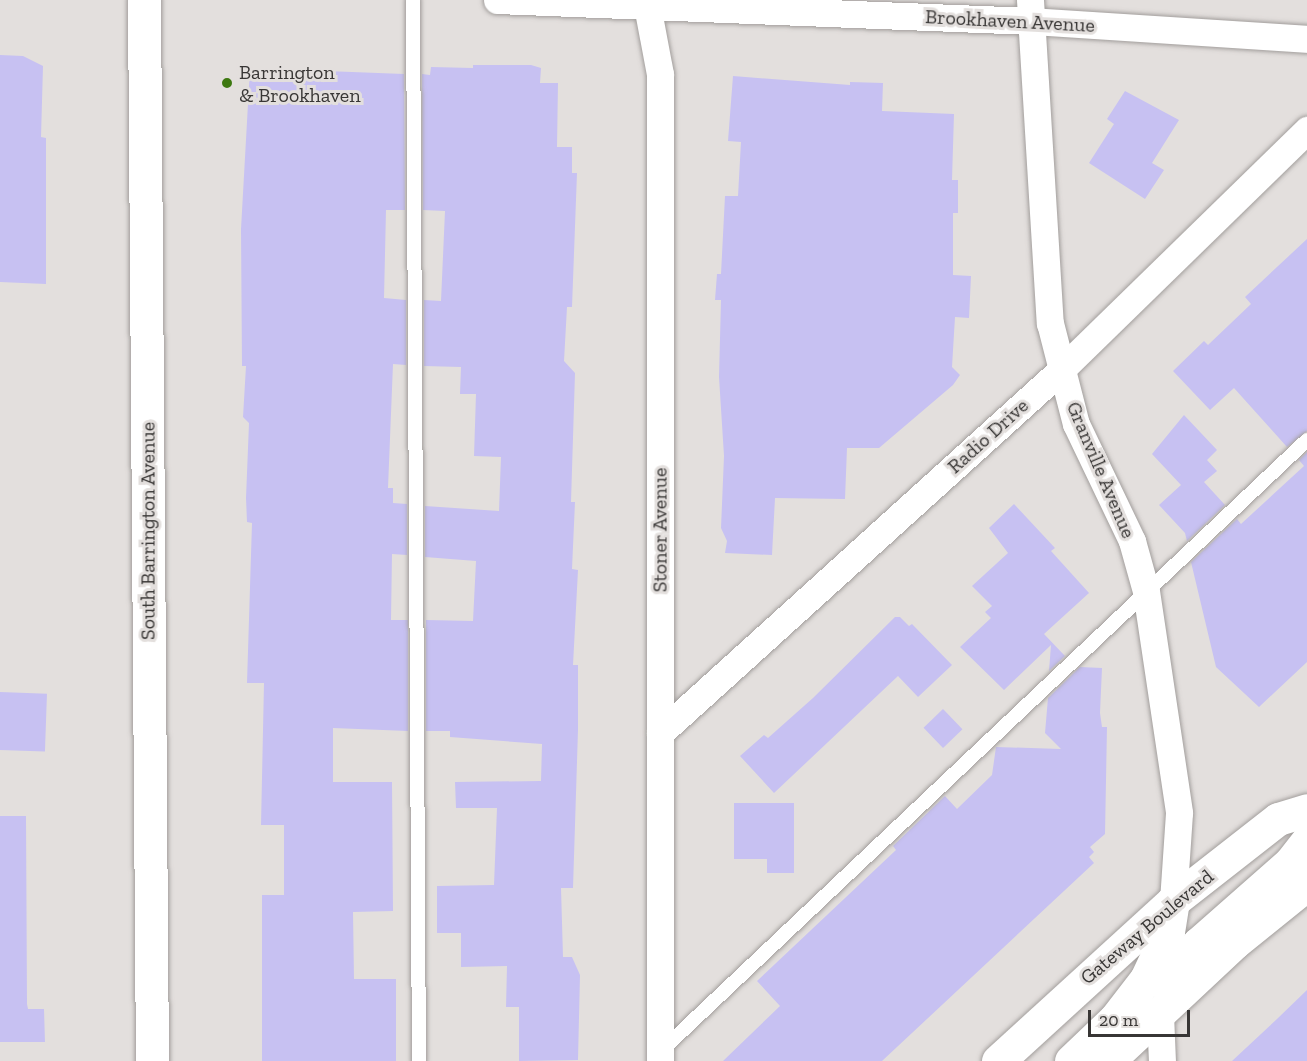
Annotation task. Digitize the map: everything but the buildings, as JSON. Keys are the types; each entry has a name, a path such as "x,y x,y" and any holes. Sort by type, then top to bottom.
{"main road":[{"name":"South Barrington Avenue","path":"144,0 152,1061"},
{"name":"Gateway Boulevard","path":"998,1061 1173,902 1278,819 1307,810"},
{"path":"1160,1014 1176,971 1198,944 1290,863 1307,841"},
{"path":"1108,1061 1234,944 1307,884"},
{"path":"1071,1061 1115,1019 1146,979 1168,932 1173,902"}],"street":[{"name":"Brookhaven Avenue","path":"497,0 1030,10 1307,39"},
{"name":"Stoner Avenue","path":"647,4 660,74 660,733 656,1058"},
{"name":"Granville Avenue","path":"1030,10 1050,323 1076,424 1132,541 1146,591 1179,813 1173,902"},
{"name":"Radio Drive","path":"660,733 1061,370 1307,130"},
{"path":"1160,1014 1162,1061"}],"lane":[{"path":"413,0 419,1061"},
{"path":"656,1058 1146,591 1307,441"}],"place":[{"name":"Barrington & Brookhaven","path":"227,83"}]}
